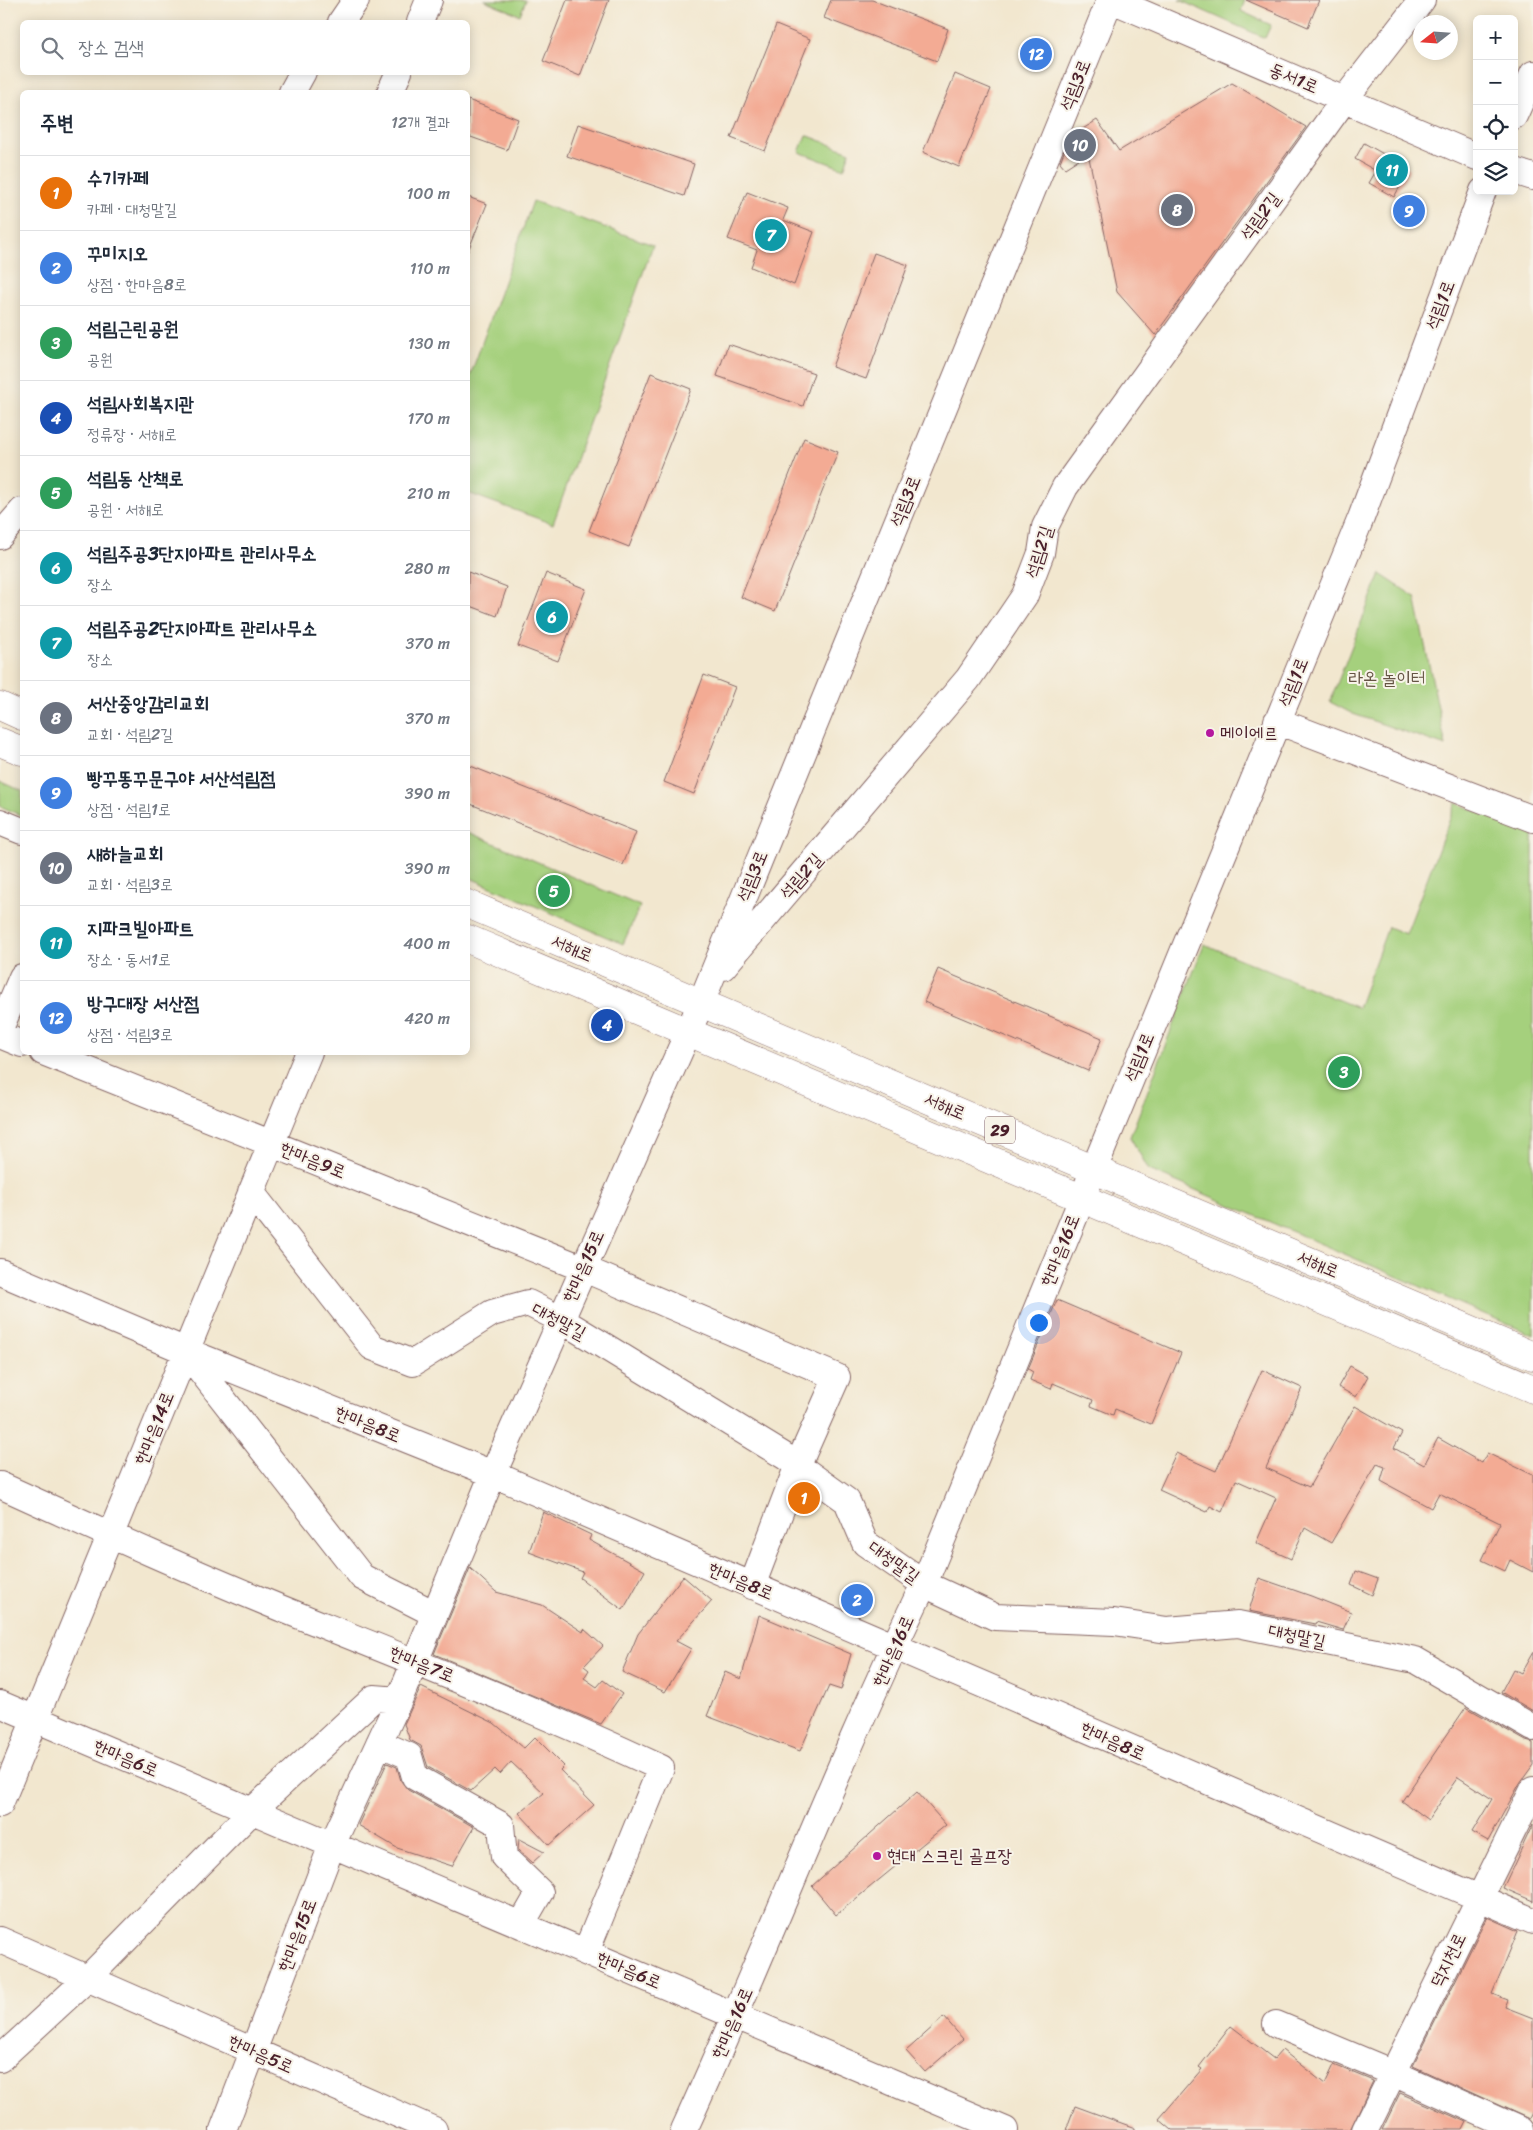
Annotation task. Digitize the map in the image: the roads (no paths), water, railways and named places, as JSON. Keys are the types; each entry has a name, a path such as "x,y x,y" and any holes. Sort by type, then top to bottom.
{"main road":[{"path":"0,706 20,715"},
{"path":"0,742 20,750"},
{"name":"서해로","path":"470,905 704,994 1093,1169 1533,1356"},
{"name":"서해로","path":"470,940 1533,1389"}],"street":[{"path":"342,20 356,0"},
{"path":"421,20 429,0"},
{"name":"동서1로","path":"1111,0 1473,155"},
{"name":"석림3로","path":"704,994 1111,0"},
{"path":"1344,100 1422,0"},
{"path":"1518,107 1533,74"},
{"path":"293,90 301,75"},
{"path":"391,90 398,75"},
{"name":"석림2길","path":"704,994 968,680 1025,595 1041,553 1045,528 1065,487 1344,100"},
{"path":"1518,172 1533,177"},
{"name":"석림1로","path":"1093,1169 1361,518 1482,195"},
{"path":"0,536 20,513"},
{"path":"1277,721 1533,819"},
{"path":"0,822 20,830"},
{"path":"0,1029 20,981"},
{"name":"한마음15로","path":"223,2130 332,1845 399,1700 433,1613 493,1474 704,994"},
{"path":"0,1035 20,1043"},
{"name":"한마음9로","path":"50,1055 582,1268 837,1377 798,1465"},
{"name":"한마음14로","path":"0,1804 308,1055"},
{"name":"한마음16로","path":"684,2130 736,2016 894,1646 924,1584 1093,1169"},
{"name":"대청말길","path":"252,1192 372,1347 413,1363 492,1313 528,1303 560,1319 798,1465 847,1501 865,1543 924,1584 995,1617 1114,1622 1166,1630 1238,1624 1415,1660 1533,1728"},
{"name":"한마음8로","path":"0,1272 186,1351 493,1474 1533,1922"},
{"path":"186,1351 362,1577 433,1613"},
{"path":"752,1586 798,1465"},
{"name":"한마음7로","path":"0,1485 110,1536 304,1618 415,1661 601,1740 660,1768 586,1952"},
{"path":"0,2059 88,1978 252,1811 374,1698 399,1700"},
{"name":"한마음6로","path":"0,1704 1005,2130"},
{"path":"379,1743 409,1756 415,1777 501,1825 504,1857 540,1892 521,1925"},
{"name":"덕지천로","path":"1365,2130 1533,1790"},
{"name":"한마음5로","path":"0,1940 434,2130"},
{"path":"1276,2024 1393,2073 1520,2130"}],"place":[{"name":"방구대장 서산점","path":"1036,54"},
{"name":"새하늘교회","path":"1080,145"},
{"name":"지파크빌아파트","path":"1392,170"},
{"name":"서산중앙감리교회","path":"1177,210"},
{"name":"빵꾸똥꾸문구야 서산석림점","path":"1409,211"},
{"name":"석림주공2단지아파트 관리사무소","path":"771,235"},
{"name":"석림주공3단지아파트 관리사무소","path":"552,617"},
{"name":"메이에르","path":"1210,733"},
{"name":"석림동 산책로","path":"554,891"},
{"name":"석림사회복지관","path":"607,1025"},
{"name":"석림근린공원","path":"1344,1072"},
{"name":"수기카페","path":"804,1498"},
{"name":"꾸미지오","path":"857,1600"},
{"name":"현대 스크린 골프장","path":"877,1856"}],"park label":[{"name":"라온 놀이터","path":"1387,678"}]}
